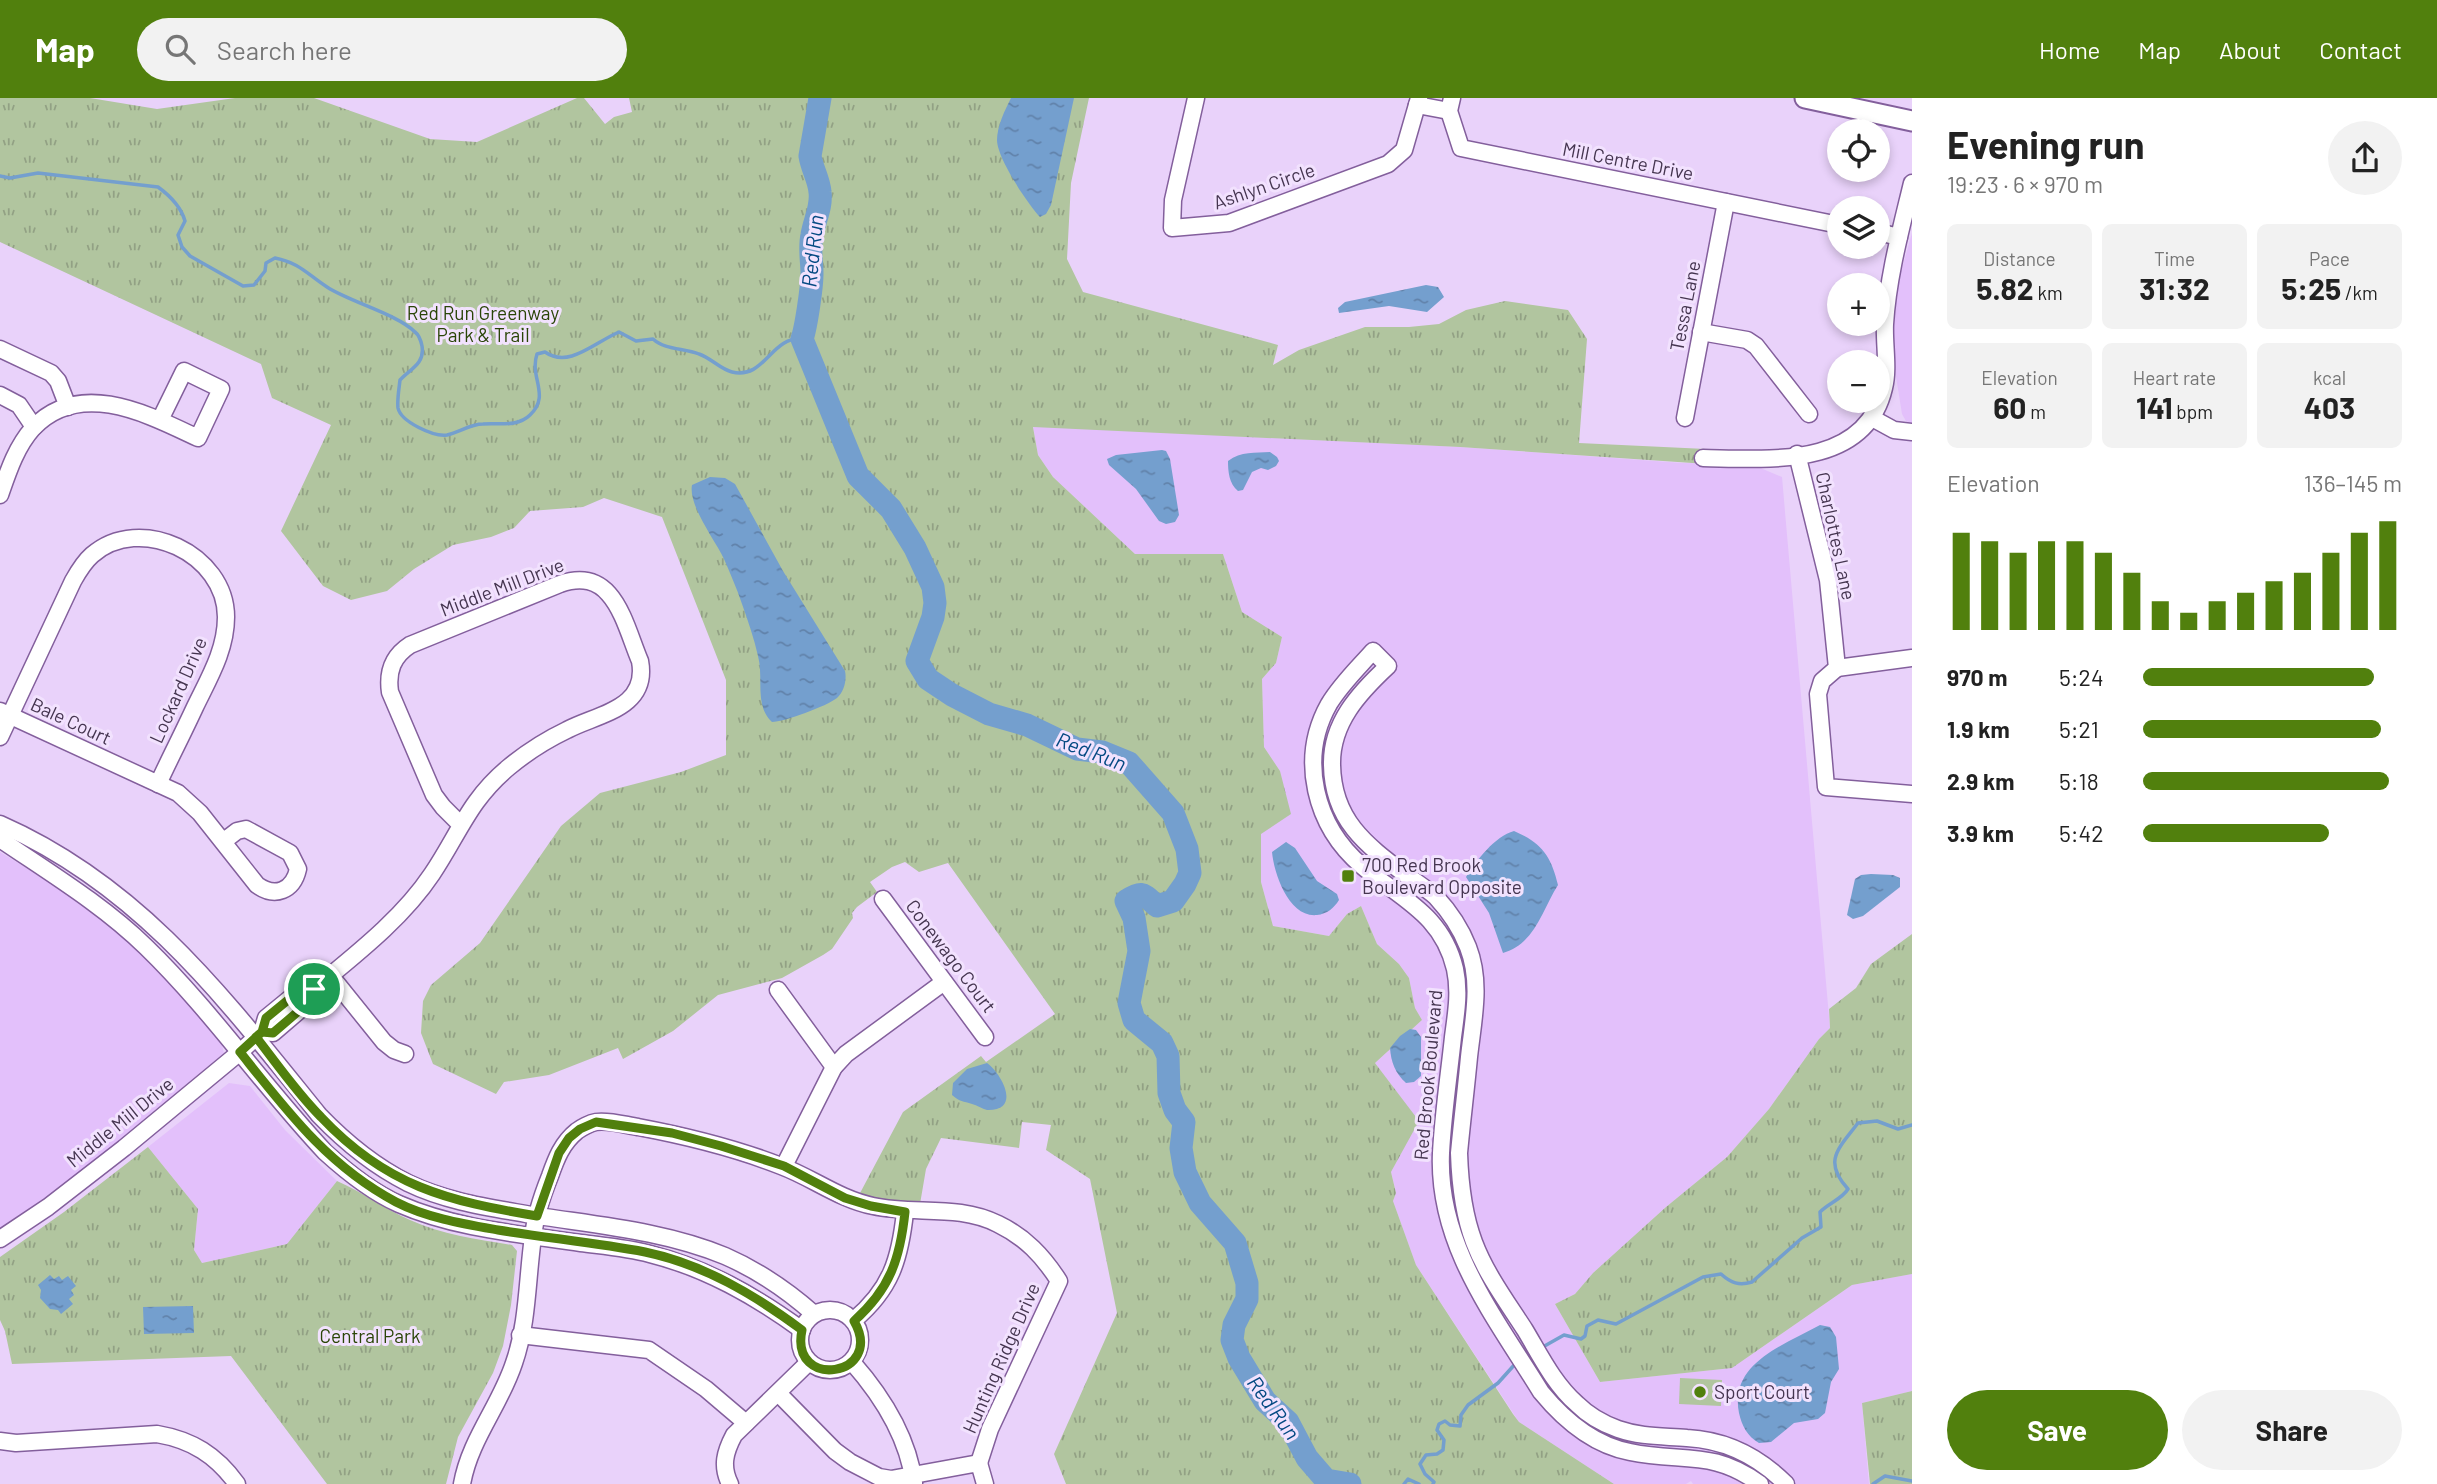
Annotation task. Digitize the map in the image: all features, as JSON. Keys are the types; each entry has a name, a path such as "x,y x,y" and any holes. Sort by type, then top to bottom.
{"main road":[{"path":"1805,98 1912,121"}],"street":[{"name":"Ashlyn Circle","path":"1196,98 1173,200 1172,228 1229,223 1388,164 1404,150 1418,102 1450,105"},
{"name":"Mill Centre Drive","path":"1450,105 1461,148 1827,223"},
{"path":"1703,458 1748,459 1826,451 1842,445 1863,430 1880,405 1885,385 1885,325 1890,283 1912,183"},
{"name":"Tessa Lane","path":"1685,418 1726,202"},
{"path":"1890,235 1899,237"},
{"path":"1701,332 1747,340 1756,346 1809,414"},
{"path":"0,349 51,373 58,381 68,407"},
{"path":"0,395 19,405 34,427"},
{"path":"0,495 12,462 34,427 68,407 83,403 106,403 160,421"},
{"path":"1872,418 1895,430 1912,432"},
{"name":"Charlottes Lane","path":"1797,454 1828,580 1837,668"},
{"name":"Lockard Drive","path":"0,737 5,714 73,581 93,554 124,540 159,540 182,548 203,563 215,579 226,613 226,629 217,662 158,784"},
{"name":"Middle Mill Drive","path":"0,1239 83,1181 240,1052 259,1035 266,1018 299,991 314,989 415,897 432,874 473,803 509,767 540,744 569,728 626,704 640,683 640,661 614,601 607,590 594,582 572,580 560,584 410,645 394,660 388,681 390,692 434,795 460,824"},
{"name":"Red Brook Boulevard","path":"1759,1483 1734,1468 1710,1460 1686,1456 1644,1455 1608,1446 1577,1428 1541,1392 1466,1269 1448,1222 1441,1152 1458,994 1450,953 1431,920 1364,867 1336,838 1318,801 1314,780 1313,759 1322,718 1341,687 1373,651 1388,666 1355,699 1338,732 1332,757 1336,796 1342,813 1352,828 1377,853 1434,896 1453,919 1468,947 1477,995 1459,1153 1462,1197 1482,1260 1556,1381 1577,1405 1617,1428 1647,1436 1717,1442 1745,1453 1782,1480"},
{"path":"1912,658 1837,668 1822,681 1818,695 1826,787 1912,794"},
{"name":"Bale Court","path":"5,714 178,793 264,890 272,893 282,891 296,879 298,869 290,853 254,832 246,829 237,831 223,841"},
{"path":"0,824 42,843 83,869 161,931 259,1035 319,1115 341,1137 384,1169 409,1183 471,1205 652,1234 726,1257 781,1288 814,1314"},
{"path":"0,839 67,884 129,931 178,979 325,1153 372,1188 398,1203 470,1225 647,1253 678,1262 715,1276 756,1298 802,1330"},
{"name":"Conewago Court","path":"883,899 985,1037"},
{"path":"330,975 384,1042 405,1054"},
{"path":"784,1166 834,1067 846,1054 944,982"},
{"path":"778,990 834,1067"},
{"path":"462,1484 467,1458 515,1362 525,1312 537,1216 559,1153 569,1138 580,1129 596,1122 672,1133 784,1166 845,1198 905,1212 902,1246 892,1271 870,1307 854,1321"},
{"name":"Hunting Ridge Drive","path":"905,1212 951,1211 974,1214 997,1223 1032,1247 1059,1281 990,1429 979,1462"},
{"path":"834,1310 844,1313 854,1321 859,1330 861,1344 852,1362 839,1370 828,1371 809,1362 800,1347 806,1321 814,1314 834,1310"},
{"path":"520,1335 649,1350 706,1389 746,1423"},
{"path":"730,1484 725,1474 727,1447 746,1423 779,1394 809,1362"},
{"path":"852,1362 878,1394 889,1413 900,1434 914,1479"},
{"path":"779,1394 835,1451 879,1477 914,1479 979,1462 985,1484"},
{"path":"0,1441 16,1443 157,1434 176,1437 212,1455 237,1484"}],"shaded area":[{"path":"1912,233 1912,425 1902,414 1894,364 1893,325 1898,282"},
{"path":"1033,426 1460,447 1682,463 1751,464 1782,477 1830,1028 1819,1039 1769,1109 1727,1157 1666,1207 1593,1273 1575,1294 1555,1304 1600,1382 1732,1368 1852,1285 1912,1274 1912,1391 1862,1403 1869,1484 1693,1484 1691,1481 1686,1484 1614,1484 1519,1422 1416,1265 1393,1201 1396,1192 1391,1172 1418,1121 1375,1063 1422,1020 1415,1008 1409,978 1399,964 1377,944 1361,906 1347,914 1329,936 1273,926 1261,882 1261,834 1280,771 1264,747 1262,679 1276,663 1282,637 1242,612 1223,554 1135,554 1053,477 1038,455"},
{"path":"0,852 100,916 146,957 196,1008 220,1038 224,1053 74,1177 0,1230"},
{"path":"229,1083 250,1086 285,1130 337,1181 287,1244 202,1263 194,1250 198,1209 148,1147"}],"green space":[{"name":"Red Run Greenway Park & Trail","path":"0,98 90,98 157,109 235,98 314,98 430,139 477,142 577,98 584,98 605,124 614,117 632,112 629,98 1089,98 1071,183 1067,259 1083,292 1278,345 1273,365 1299,350 1365,327 1439,324 1466,310 1505,301 1568,310 1587,339 1579,443 1706,449 1707,464 1460,447 1033,427 1038,455 1053,477 1135,554 1223,554 1242,612 1282,637 1276,663 1262,679 1264,747 1280,771 1291,814 1261,834 1261,882 1273,926 1329,936 1347,914 1361,906 1377,944 1399,964 1409,978 1415,1008 1422,1020 1375,1063 1419,1121 1391,1172 1396,1193 1393,1201 1416,1265 1519,1422 1614,1484 1066,1484 1054,1454 1117,1313 1090,1179 1046,1150 1051,1125 1022,1122 1019,1148 941,1138 926,1169 920,1204 886,1202 859,1195 903,1112 981,1056 986,1062 1055,1014 948,863 919,872 905,862 892,867 870,882 877,892 852,913 853,918 832,949 782,978 718,995 673,1031 623,1059 618,1048 549,1075 504,1082 496,1094 433,1064 421,1033 423,1001 431,985 480,943 561,826 600,793 681,772 726,755 726,680 662,517 604,498 583,507 530,511 514,528 491,537 453,545 414,569 387,591 351,600 323,586 281,531 331,425 272,398 261,364 0,242"},
{"path":"1912,934 1912,1274 1852,1285 1732,1368 1600,1382 1555,1304 1575,1294 1593,1273 1666,1207 1727,1157 1769,1109 1819,1039 1830,1028 1829,1009 1856,988 1871,964"},
{"name":"Central Park","path":"148,1147 198,1209 194,1250 202,1263 287,1244 337,1181 400,1216 422,1225 460,1236 512,1245 517,1251 503,1346 493,1373 458,1437 446,1484 327,1484 231,1356 12,1364 0,1320 0,1257"},
{"name":"Sport Court","path":"1680,1378 1722,1380 1721,1406 1679,1404"},
{"path":"1912,1391 1912,1484 1870,1484 1862,1403"}],"water":[{"path":"1011,98 1074,98 1051,205 1046,214 1040,217 1014,180 998,148 998,129"},
{"path":"1426,285 1438,287 1444,297 1427,312 1389,306 1339,313 1338,308 1345,302"},
{"path":"1166,451 1170,459 1179,515 1175,522 1166,524 1159,521 1136,489 1109,465 1107,459 1116,455"},
{"path":"1270,452 1279,461 1276,466 1252,472 1243,490 1238,491 1231,481 1228,461 1243,454"},
{"path":"710,477 725,478 735,484 783,571 845,671 843,689 832,701 778,721 772,722 766,715 761,700 760,664 749,623 724,559 694,502 692,485"},
{"path":"1514,831 1532,840 1544,852 1558,885 1530,934 1514,949 1503,953 1489,913 1466,877 1493,844"},
{"path":"1286,842 1295,848 1317,881 1337,894 1339,900 1327,912 1317,915 1298,910 1285,893 1276,872 1272,852"},
{"path":"1871,874 1900,878 1900,887 1863,916 1853,919 1847,915 1855,879"},
{"path":"1410,1029 1416,1030 1421,1037 1421,1076 1414,1082 1406,1083 1394,1067 1390,1048"},
{"path":"987,1063 1003,1083 1006,1091 1004,1105 998,1109 987,1110 952,1095 953,1083 967,1069"},
{"path":"50,1275 54,1279 59,1276 62,1280 68,1276 76,1286 71,1290 74,1295 69,1299 73,1304 61,1314 58,1310 50,1309 40,1298 41,1290 38,1285"},
{"path":"193,1306 194,1333 144,1334 143,1307"},
{"path":"1820,1325 1830,1327 1836,1337 1839,1369 1831,1382 1825,1413 1818,1419 1794,1423 1771,1442 1759,1443 1748,1434 1740,1418 1738,1396 1742,1381 1762,1358"}],"waterway":[{"name":"Red Run","path":"820,98 810,156 820,198 811,240 811,288 802,339 858,476 891,509 915,548 933,587 933,617 917,661 928,679 989,714 1027,725 1077,749 1102,752 1129,763 1173,813 1187,849 1190,873 1173,901 1157,906 1143,895 1136,895 1126,901 1134,918 1139,951 1129,1003 1134,1020 1162,1043 1168,1056 1169,1093 1175,1110 1184,1122 1181,1148 1185,1172 1200,1203 1235,1243 1247,1283 1247,1299 1234,1325 1232,1340 1239,1358 1265,1401 1288,1422 1307,1458 1326,1480 1350,1484"},
{"path":"0,176 10,178 38,173 158,187 181,211 185,221 178,235 182,247 190,256 243,286 254,285 265,271 266,263 275,258 297,266 337,293 397,319 418,335 422,344 419,362 400,380 398,408 411,423 434,434 447,435 478,424 508,424 525,419 536,408 539,400 535,371 537,354 545,352 554,356 573,356 619,332 636,341 653,339 663,345 693,352 728,371 743,373 752,370 783,344 802,339"},
{"path":"1541,1348 1564,1335 1581,1339 1585,1336 1587,1326 1598,1320 1616,1324 1703,1277 1721,1274 1735,1283 1752,1282 1802,1238 1821,1227 1820,1212 1848,1189 1836,1170 1836,1155 1858,1123 1877,1121 1898,1129 1912,1125"},
{"path":"1433,1484 1420,1464 1426,1455 1437,1454 1443,1450 1444,1440 1437,1430 1439,1424 1445,1421 1450,1425 1460,1426 1461,1415 1468,1405 1498,1383 1516,1363"},
{"path":"1873,1484 1885,1476 1912,1481"},
{"path":"1404,1484 1408,1479 1419,1484"}],"place":[{"name":"700 Red Brook Boulevard Opposite","path":"1348,876"},
{"name":"Sport Court","path":"1700,1392"}],"route":[{"path":"314,989 299,991 266,1018 262,1032 256,1037 240,1052 302,1128 325,1153 348,1172 398,1203 429,1214 470,1225 647,1253 678,1262 715,1276 756,1298 802,1330 800,1347 809,1362 818,1368 839,1370 852,1362 861,1344 859,1330 854,1321 870,1307 892,1271 902,1246 905,1212 845,1198 784,1166 721,1146 672,1133 596,1122 580,1129 569,1138 559,1153 537,1216 471,1205 409,1183 384,1169 341,1137 319,1115 256,1037 262,1032 273,1033 308,1003 314,989"}]}
